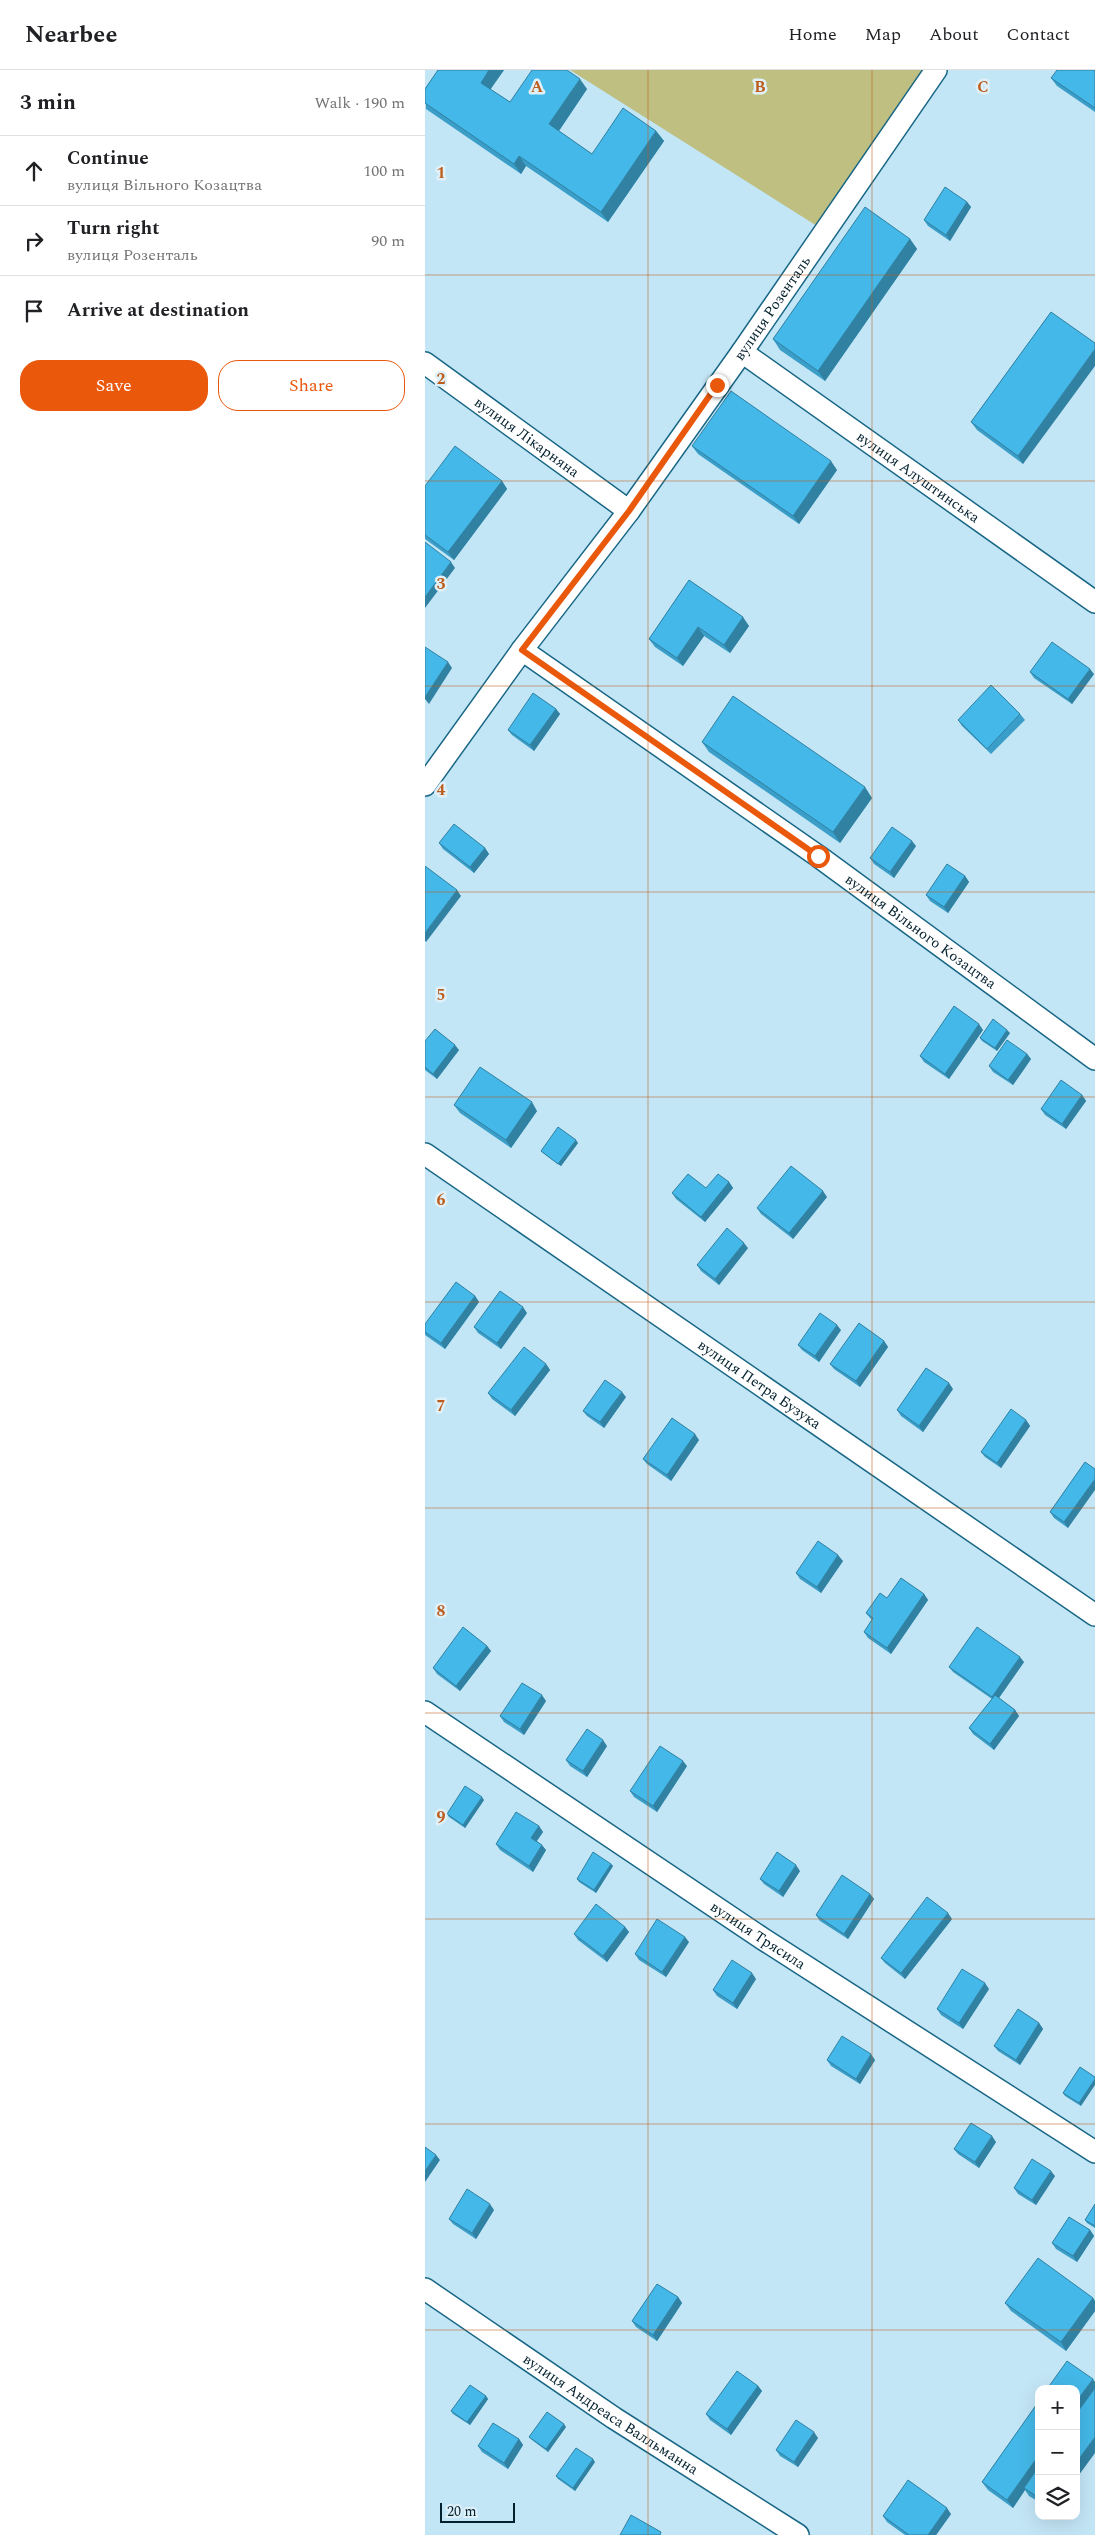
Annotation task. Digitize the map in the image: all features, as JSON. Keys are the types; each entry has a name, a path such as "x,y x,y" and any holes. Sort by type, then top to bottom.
{"street":[{"name":"вулиця Розенталь","path":"425,785 522,650 629,511 742,352 936,70"},
{"name":"вулиця Алуштинська","path":"742,352 1095,602"},
{"name":"вулиця Лікарняна","path":"425,363 629,511"},
{"name":"вулиця Вільного Козацтва","path":"522,650 818,856 1095,1059"},
{"name":"вулиця Петра Бузука","path":"425,1154 1095,1615"},
{"name":"вулиця Трясила","path":"425,1712 763,1939 1095,2152"},
{"name":"вулиця Андреаса Валльманна","path":"425,2288 614,2418 798,2535"}],"green space":[{"path":"570,70 926,70 817,226"}],"building":[{"path":"438,70 489,70 481,83 510,102 532,70 567,70 580,79 549,124 592,154 623,108 656,131 601,212 519,156 514,164 425,103 425,89"},
{"path":"1057,70 1095,70 1095,108 1051,78"},
{"path":"945,187 967,202 946,235 924,220"},
{"path":"865,207 910,239 818,371 773,339"},
{"path":"1051,312 1095,343 1095,349 1018,456 971,422"},
{"path":"731,391 831,461 793,516 692,446"},
{"path":"455,446 502,481 448,552 425,535 425,486"},
{"path":"425,542 451,562 425,597"},
{"path":"689,580 743,617 724,645 698,627 677,658 649,639"},
{"path":"1052,642 1090,669 1068,699 1030,672"},
{"path":"425,647 448,662 425,697"},
{"path":"991,685 1020,714 987,749 958,720"},
{"path":"533,693 556,709 530,745 508,730"},
{"path":"733,696 865,787 833,832 702,742"},
{"path":"454,824 485,848 470,867 439,843"},
{"path":"892,827 912,841 890,872 870,858"},
{"path":"947,864 965,876 944,907 926,895"},
{"path":"425,866 457,890 425,933"},
{"path":"954,1006 979,1024 945,1074 920,1056"},
{"path":"993,1019 1007,1030 995,1048 980,1038"},
{"path":"435,1029 455,1045 433,1074 425,1067 425,1041"},
{"path":"1007,1040 1027,1054 1008,1080 989,1066"},
{"path":"480,1067 532,1102 506,1140 454,1105"},
{"path":"1061,1080 1082,1095 1062,1124 1041,1109"},
{"path":"558,1127 576,1140 558,1164 541,1151"},
{"path":"791,1166 823,1191 789,1233 757,1208"},
{"path":"688,1174 706,1188 718,1174 729,1182 701,1217 672,1193"},
{"path":"727,1228 744,1243 715,1279 697,1265"},
{"path":"456,1282 475,1296 441,1343 425,1332 425,1324"},
{"path":"500,1291 523,1307 497,1343 474,1327"},
{"path":"820,1313 837,1325 815,1356 798,1345"},
{"path":"859,1323 884,1341 856,1381 830,1364"},
{"path":"524,1347 546,1364 511,1410 488,1393"},
{"path":"926,1368 949,1383 919,1426 897,1410"},
{"path":"605,1380 622,1392 600,1422 583,1411"},
{"path":"1011,1409 1026,1420 997,1463 981,1452"},
{"path":"672,1418 695,1434 667,1475 643,1459"},
{"path":"1085,1462 1095,1469 1095,1479 1064,1522 1050,1512"},
{"path":"818,1541 838,1555 817,1587 796,1573"},
{"path":"901,1578 924,1594 887,1648 864,1632 873,1618 866,1613 880,1593 887,1598"},
{"path":"463,1627 487,1646 456,1686 433,1668"},
{"path":"977,1627 1020,1657 992,1697 949,1667"},
{"path":"522,1683 542,1695 520,1729 500,1716"},
{"path":"995,1695 1015,1710 990,1744 969,1728"},
{"path":"587,1729 603,1740 583,1771 566,1760"},
{"path":"660,1746 683,1761 653,1806 630,1791"},
{"path":"465,1786 482,1797 463,1825 447,1814"},
{"path":"516,1812 539,1826 531,1838 542,1845 529,1866 496,1844"},
{"path":"593,1852 611,1864 594,1890 577,1879"},
{"path":"777,1852 796,1865 779,1891 760,1879"},
{"path":"842,1875 870,1894 844,1934 816,1915"},
{"path":"927,1897 948,1913 901,1973 881,1958"},
{"path":"596,1904 625,1927 603,1956 574,1934"},
{"path":"657,1919 685,1937 662,1972 635,1954"},
{"path":"732,1960 752,1973 733,2003 713,1990"},
{"path":"962,1969 985,1983 959,2023 937,2009"},
{"path":"1018,2009 1039,2023 1016,2060 994,2046"},
{"path":"842,2036 871,2054 856,2079 827,2060"},
{"path":"1080,2067 1095,2077 1095,2079 1079,2103 1063,2093"},
{"path":"971,2123 992,2136 975,2162 954,2149"},
{"path":"425,2147 436,2155 425,2171"},
{"path":"1032,2159 1051,2171 1032,2200 1014,2188"},
{"path":"467,2189 490,2204 472,2233 449,2219"},
{"path":"1095,2204 1095,2226 1085,2220"},
{"path":"1069,2217 1090,2230 1073,2256 1052,2243"},
{"path":"1038,2258 1093,2298 1061,2342 1005,2303"},
{"path":"657,2284 678,2297 653,2335 632,2321"},
{"path":"1067,2361 1093,2379 1080,2397 1080,2385 1050,2385"},
{"path":"737,2371 758,2386 727,2429 706,2414"},
{"path":"470,2385 486,2396 467,2422 451,2411"},
{"path":"1095,2388 1095,2437 1080,2458 1080,2430 1080,2409"},
{"path":"1035,2407 1035,2461 1007,2500 982,2482"},
{"path":"547,2412 564,2424 546,2449 529,2437"},
{"path":"796,2420 814,2432 794,2462 776,2450"},
{"path":"493,2423 519,2439 504,2463 478,2446"},
{"path":"576,2448 593,2459 573,2488 556,2476"},
{"path":"1035,2472 1035,2495 1024,2488"},
{"path":"908,2480 947,2508 928,2535 909,2535 883,2516"},
{"path":"631,2515 661,2532 660,2535 620,2535"}],"route":[{"path":"717,385 629,511 522,650 818,856"}]}
